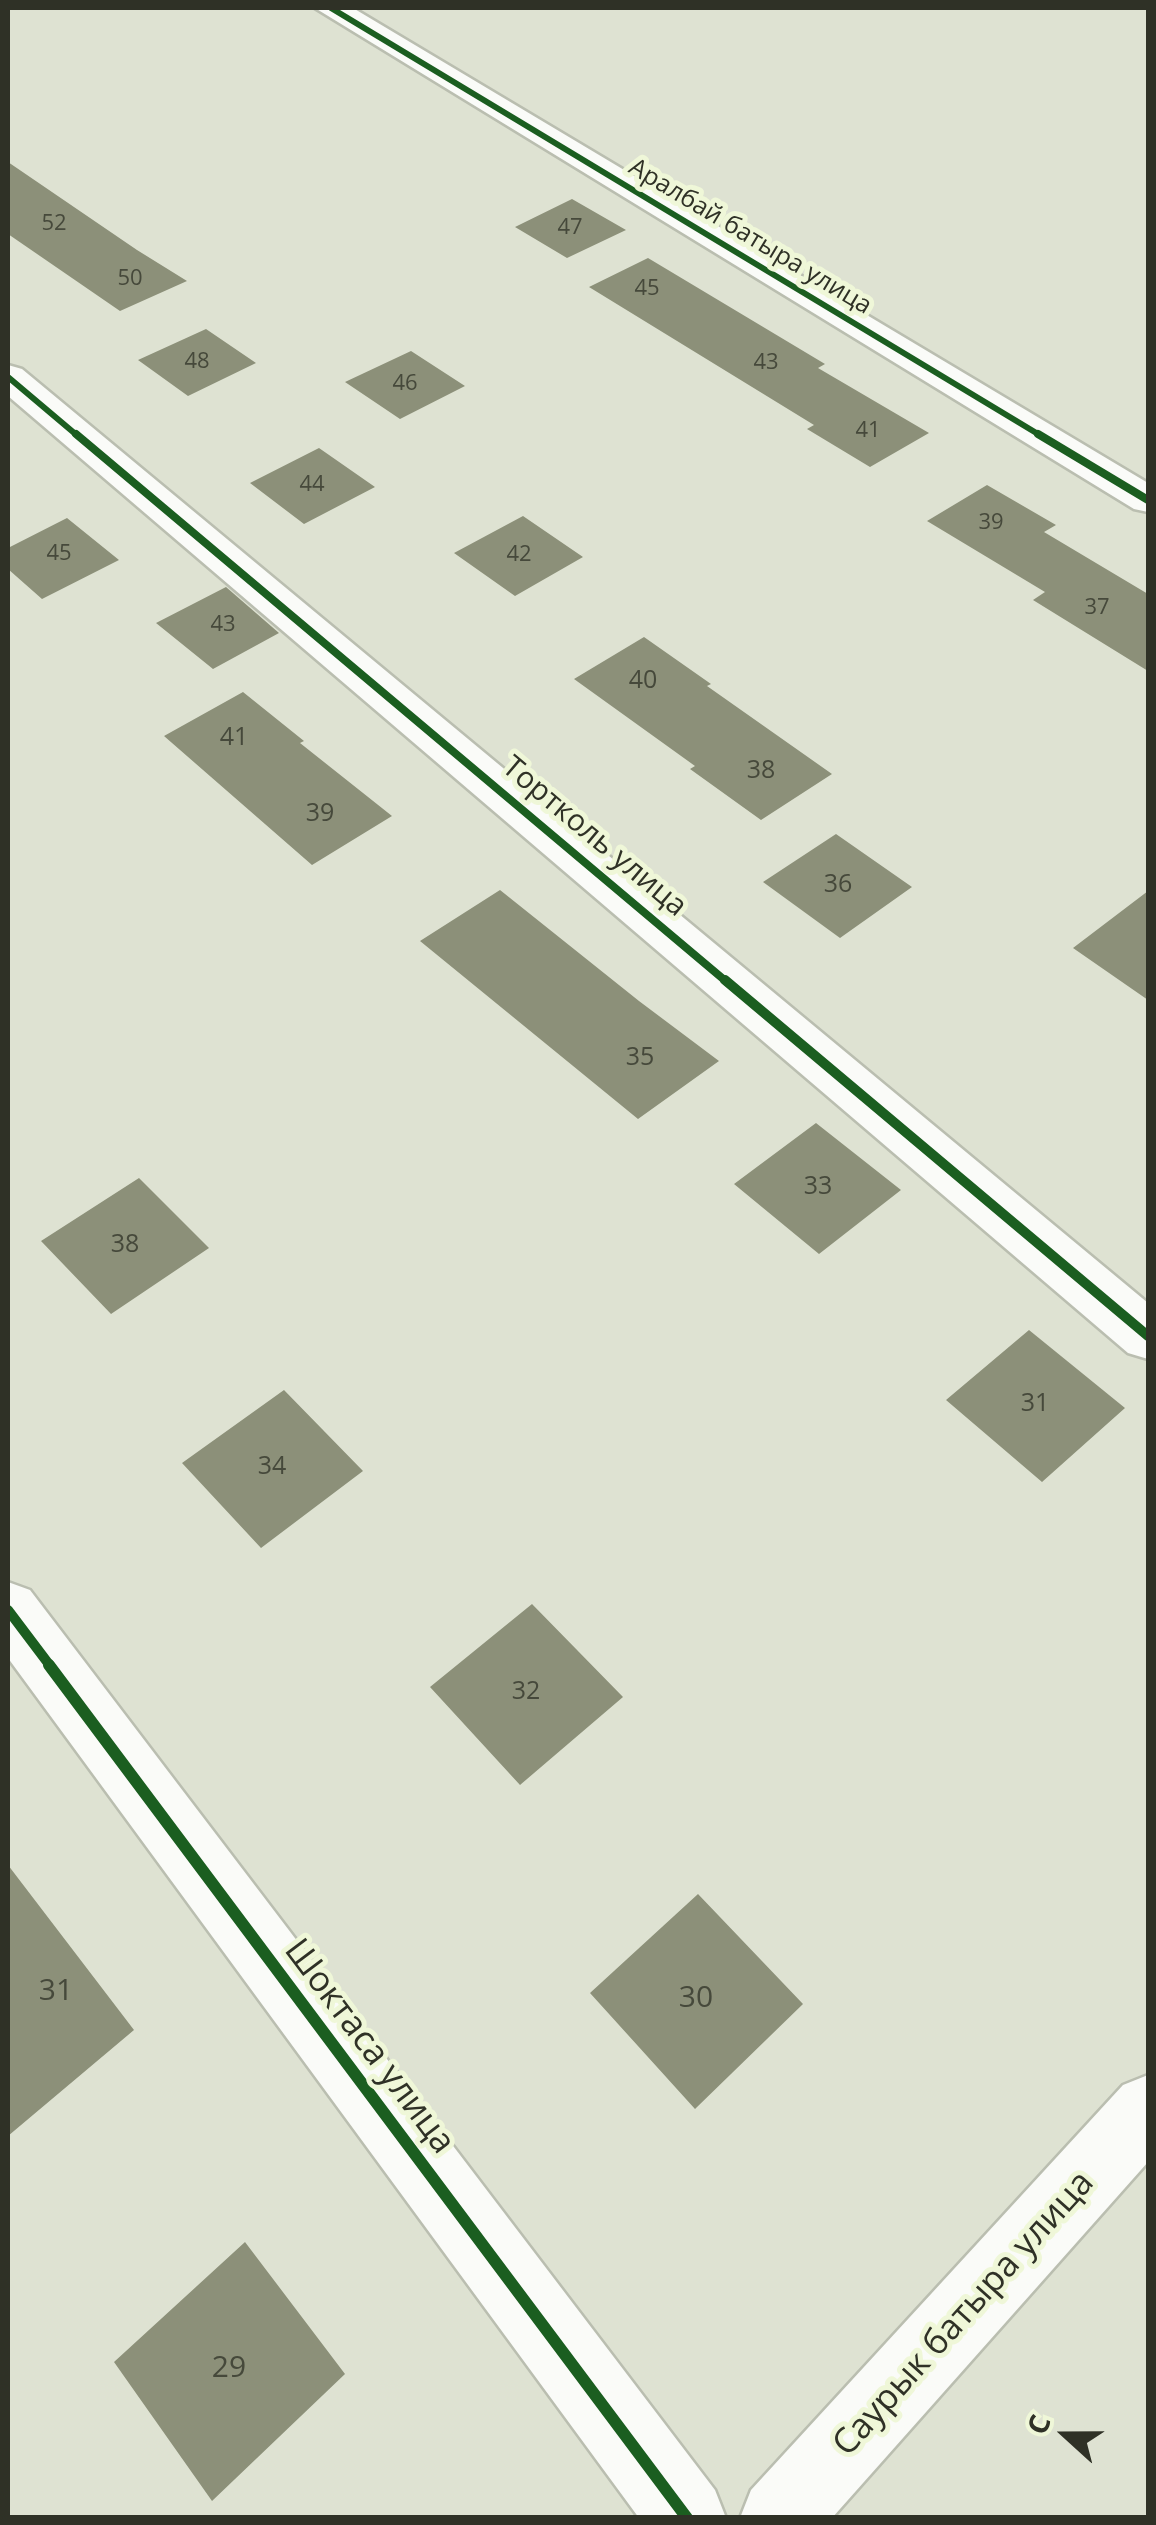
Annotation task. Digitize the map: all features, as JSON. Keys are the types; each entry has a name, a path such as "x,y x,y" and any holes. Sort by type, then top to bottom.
{"street":[{"name":"Аралбай батыра улица","path":"330,8 1148,500"},
{"name":"Тортколь улица","path":"8,377 1148,1336"},
{"name":"Шоктаса улица","path":"8,1610 687,2518"},
{"name":"Саурык батыра улица","path":"779,2518 1148,2110"}],"building":[{"path":"8,162 187,281 120,311 8,234"},
{"path":"572,199 626,230 567,258 515,227"},
{"path":"648,258 825,364 818,368 929,433 870,467 807,429 814,425 589,287"},
{"path":"206,329 256,363 188,396 138,360"},
{"path":"411,351 465,386 400,419 345,382"},
{"path":"319,448 375,487 304,524 250,483"},
{"path":"987,485 1056,525 1044,532 1148,594 1148,671 1033,600 1045,592 927,521"},
{"path":"523,516 583,557 515,596 454,553"},
{"path":"67,518 119,560 42,599 8,569 8,548"},
{"path":"226,587 279,633 213,669 156,623"},
{"path":"644,637 832,774 761,820 690,769 695,766 574,679"},
{"path":"243,692 392,816 312,865 164,736"},
{"path":"836,834 912,887 840,938 763,882"},
{"path":"500,890 719,1061 638,1119 420,941"},
{"path":"1148,891 1148,1000 1073,948"},
{"path":"816,1123 901,1190 819,1254 734,1184"},
{"path":"139,1178 209,1248 111,1314 41,1241"},
{"path":"1029,1330 1125,1408 1042,1482 946,1400"},
{"path":"284,1390 363,1471 261,1548 182,1463"},
{"path":"532,1604 623,1697 520,1785 430,1687"},
{"path":"8,1865 134,2030 8,2136"},
{"path":"698,1894 803,2004 695,2109 590,1993"},
{"path":"245,2242 345,2374 212,2501 114,2362"}],"cycle path":[{"path":"331,8 1148,500"},
{"path":"8,377 1148,1336"},
{"path":"8,1610 687,2518"}]}
